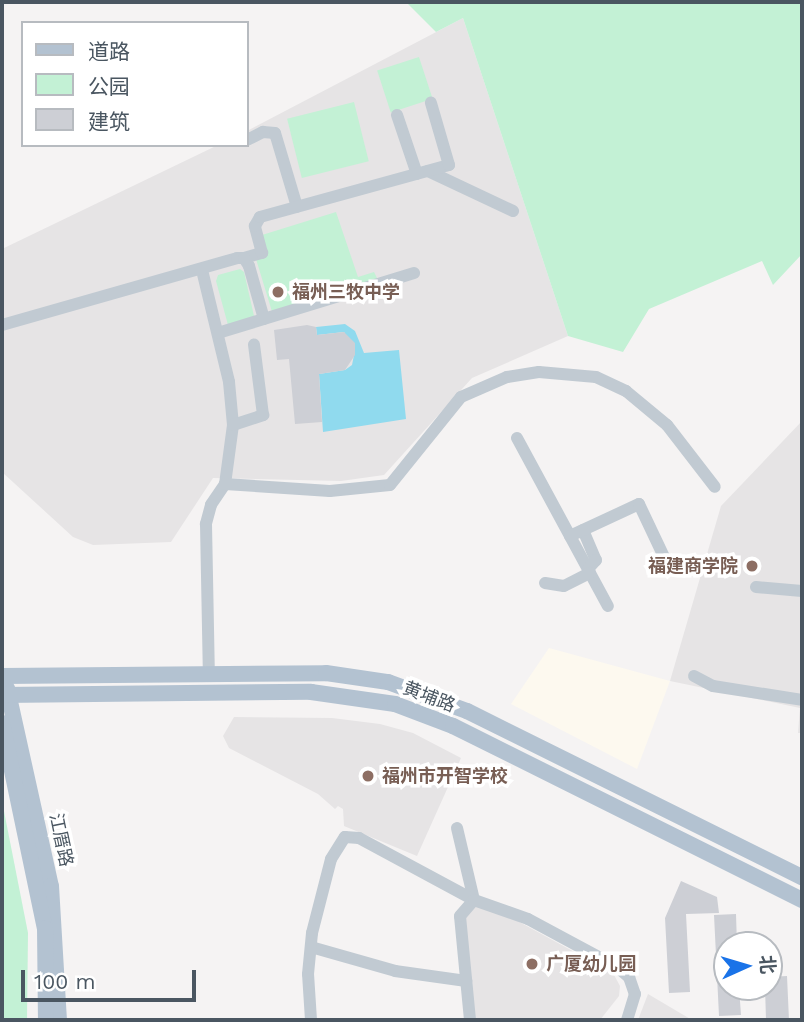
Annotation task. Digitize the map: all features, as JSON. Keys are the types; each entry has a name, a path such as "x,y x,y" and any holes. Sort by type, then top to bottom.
{"main road":[{"name":"黄埔路","path":"2,674 347,674 409,687 467,711 802,877"},
{"name":"江厝路","path":"2,674 51,886 59,1020"},
{"name":"黄埔路","path":"6,695 311,692 396,704 444,721 802,900"},
{"name":"江厝路","path":"2,723 45,928 46,1020"}],"street":[{"path":"2,326 262,253 255,226 260,217 422,173 452,162 431,103"},
{"path":"397,115 422,173 513,211"},
{"path":"248,140 263,132 275,133 296,207"},
{"path":"244,258 264,319"},
{"path":"202,270 218,333 233,425 225,484 211,505 206,524 209,676"},
{"path":"218,333 414,273"},
{"path":"233,425 263,415 254,345"},
{"path":"225,484 330,491 390,485 467,393 507,377 539,372 596,377 626,391 679,438 715,487"},
{"path":"517,438 608,606"},
{"path":"570,536 639,504 665,559"},
{"path":"545,583 564,586 589,571 596,560 583,530"},
{"path":"756,587 802,591"},
{"path":"694,676 713,686 802,700"},
{"path":"457,828 474,900"},
{"path":"311,1020 311,947 331,859 345,837 359,838 474,900 528,919 617,967 629,977 635,994 627,1020"},
{"path":"470,1020 460,916 474,900"},
{"path":"311,947 395,971 466,981"}],"shaded area":[{"name":"福州三牧中学","path":"463,18 568,336 472,378 384,475 341,481 213,478 171,542 93,545 73,537 2,472 2,249 214,147 248,147 248,130"},
{"name":"福建商学院","path":"802,421 802,733 798,733 800,708 670,681 721,506"},
{"path":"549,648 670,681 637,769 511,704"},
{"name":"福州市开智学校","path":"234,717 332,718 380,724 413,733 461,758 417,856 344,826 343,809 338,806 335,809 318,794 229,748 223,736"},
{"name":"广厦幼儿园","path":"473,905 492,907 613,973 620,986 619,996 600,1020 473,1020 464,916"},
{"path":"648,994 692,1020 638,1020"}],"green space":[{"path":"406,2 802,2 802,254 773,285 762,261 649,309 623,352 568,336 463,18 436,32"},
{"path":"419,57 433,99 391,112 377,71"},
{"path":"354,102 369,161 302,178 287,119"},
{"path":"336,212 358,277 374,272 378,280 273,315 256,259 262,235"},
{"path":"240,269 244,272 254,316 228,325 216,281 218,275"},
{"path":"2,801 28,933 27,1020 2,1020"}],"water":[{"path":"345,324 355,331 364,353 399,350 406,419 323,432 319,374 345,370 352,365 355,350 344,332 317,335 316,327"}],"building":[{"path":"307,325 316,327 317,335 344,332 355,343 355,355 345,370 319,374 322,422 295,424 289,359 277,360 274,330"},
{"path":"681,881 717,897 719,913 686,914 690,992 669,993 665,918"},
{"path":"736,914 737,931 715,931 714,915"},
{"path":"783,976 787,976 789,1020 766,1020 765,1001 783,1001"},
{"path":"718,1001 740,1001 741,1015 719,1016"}],"place":[{"name":"福州三牧中学","path":"278,292"},
{"name":"福建商学院","path":"752,566"},
{"name":"福州市开智学校","path":"368,776"},
{"name":"广厦幼儿园","path":"532,964"}]}
